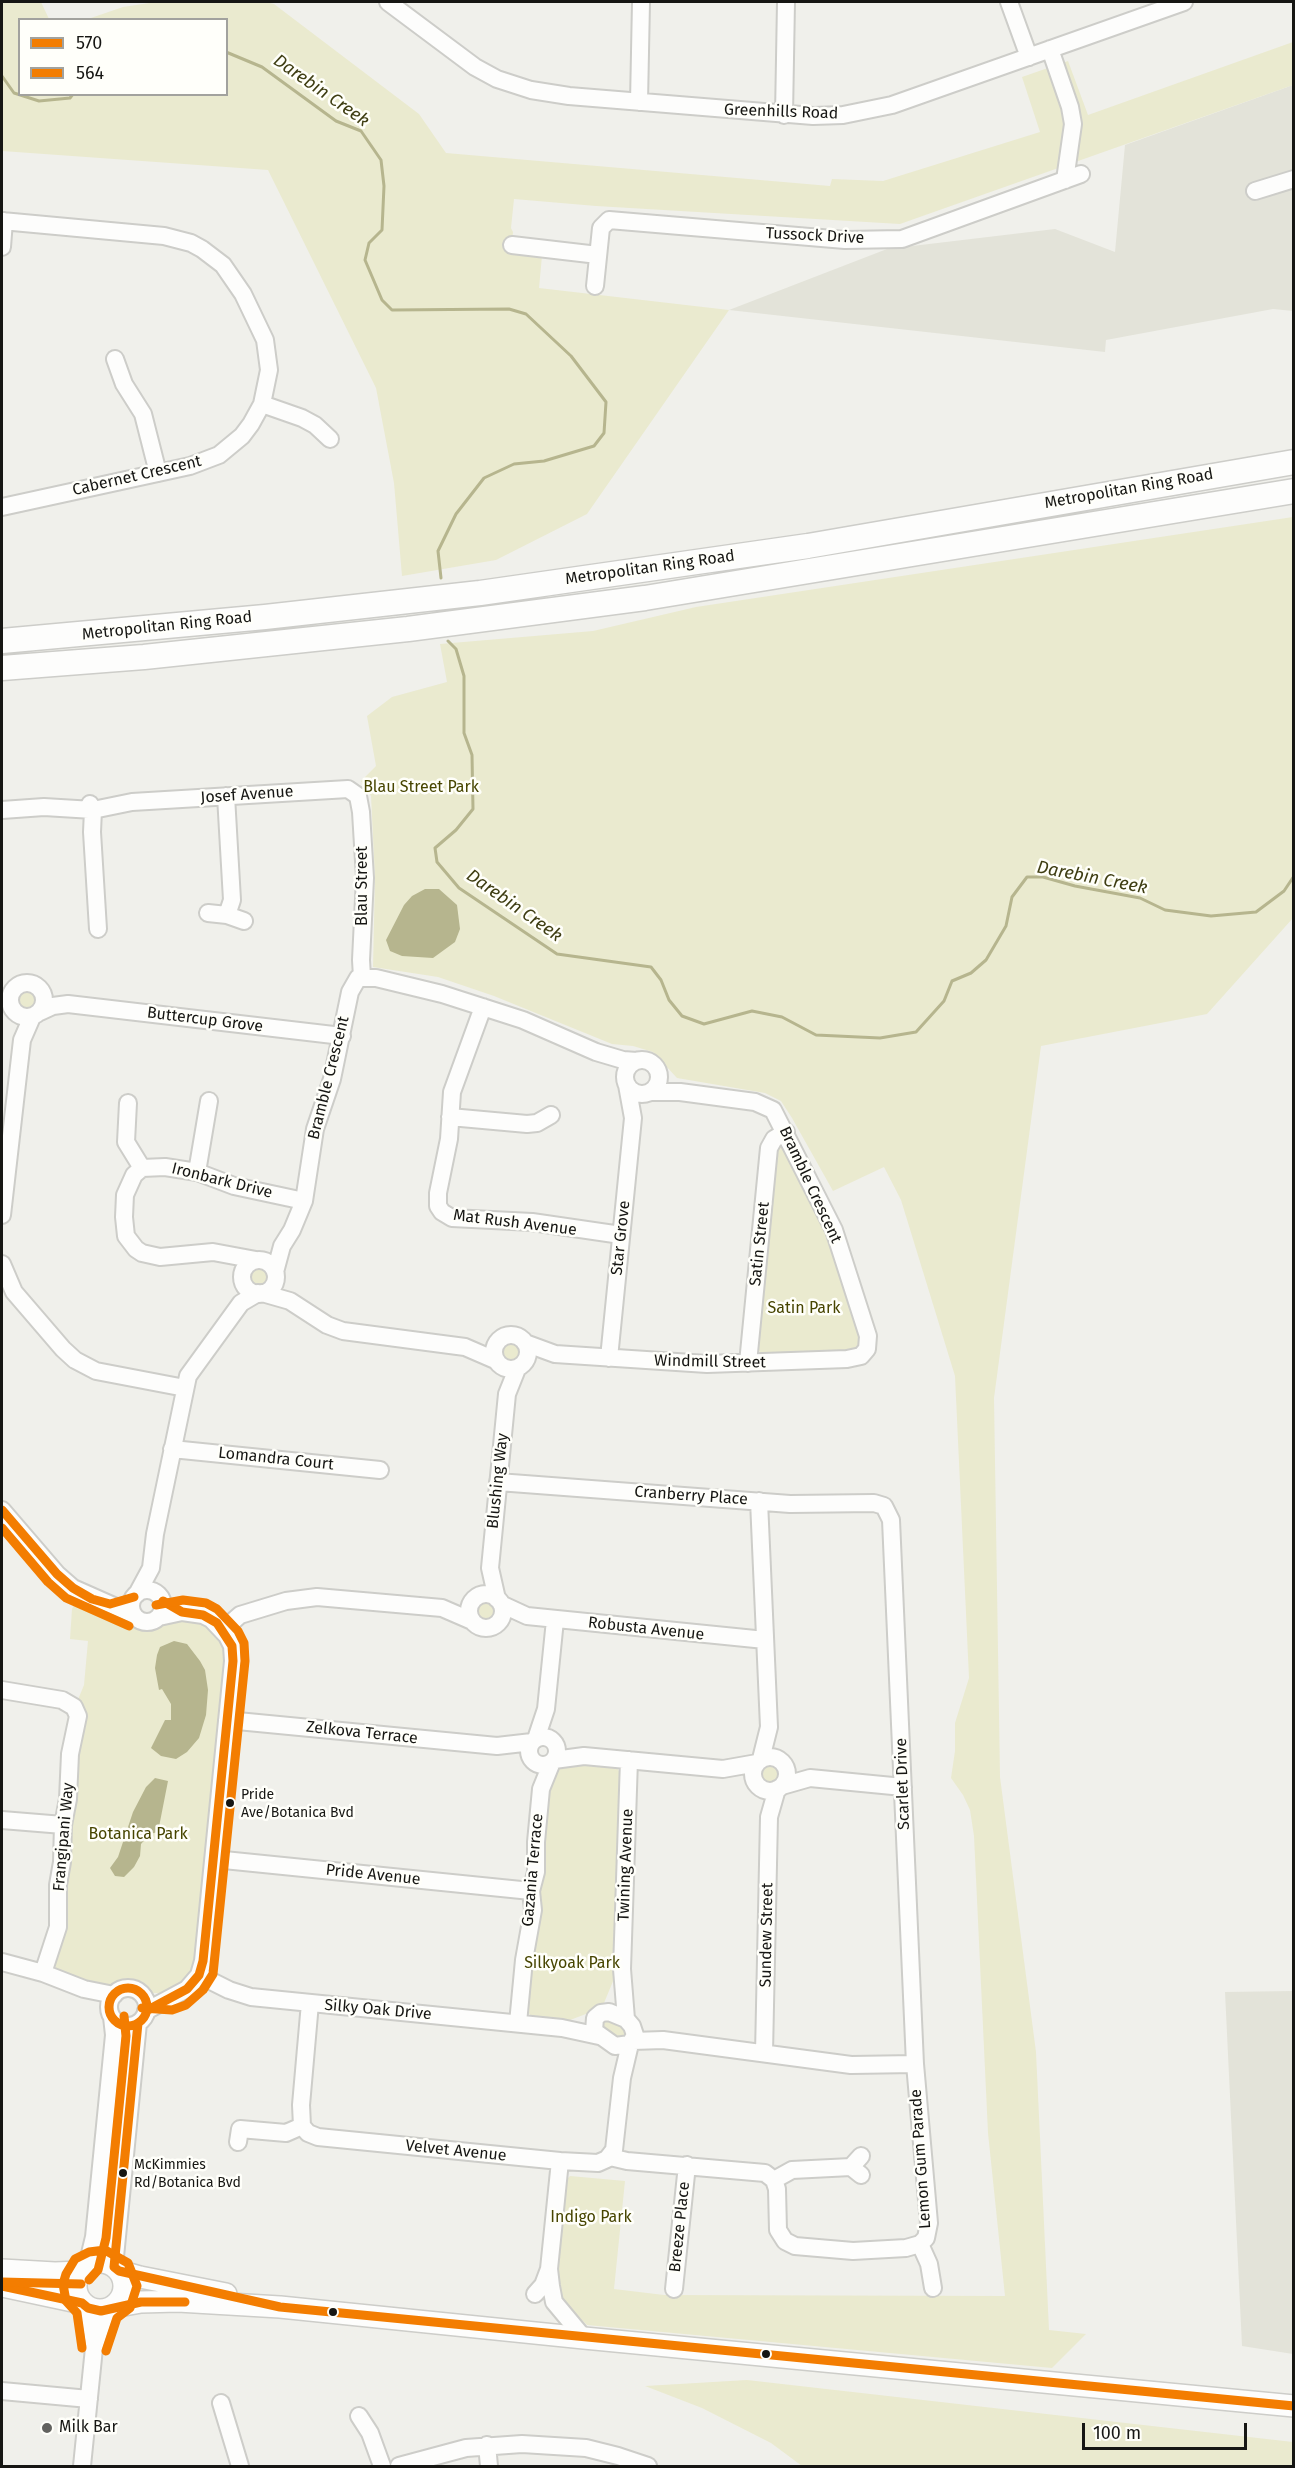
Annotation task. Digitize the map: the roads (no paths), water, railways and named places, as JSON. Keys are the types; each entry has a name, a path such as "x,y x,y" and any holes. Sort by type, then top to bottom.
{"highway":[{"name":"Metropolitan Ring Road","path":"2,641 401,603 480,593 808,546 1293,462"},
{"name":"Metropolitan Ring Road","path":"2,668 144,657 490,620 657,597 1293,491"}],"main road":[{"path":"2,2271 55,2273 84,2269 104,2262 140,2277 280,2307"},
{"path":"84,2269 75,2287 98,2307"},
{"path":"98,2307 120,2301 125,2286 117,2269"},
{"path":"2,2286 98,2307 178,2301 280,2307 1293,2406"}],"street":[{"name":"Greenhills Road","path":"388,2 454,53 497,78 539,91 784,115 843,115 892,105 1029,57 1162,5 1184,2"},
{"path":"639,102 641,2"},
{"path":"784,115 786,2"},
{"path":"1009,2 1029,57"},
{"path":"1050,49 1071,107 1073,124 1065,180"},
{"name":"Tussock Drive","path":"595,286 601,228 609,220 845,240 902,239 1081,174"},
{"path":"1255,190 1293,179"},
{"path":"2,247 3,221"},
{"name":"Cabernet Crescent","path":"2,507 198,464 219,455 242,436 262,404 269,370 265,340 243,294 223,265 191,243 164,236 3,221"},
{"path":"512,245 598,255"},
{"path":"115,359 124,384 143,414 158,473"},
{"path":"262,404 302,418 315,425 330,438"},
{"name":"Josef Avenue","path":"2,810 67,803 90,808 105,801 132,802 348,789 358,796"},
{"path":"226,796 232,900 227,915"},
{"name":"Blau Street","path":"358,796 365,878 362,977"},
{"path":"90,808 98,929"},
{"path":"207,913 227,915 244,921"},
{"path":"362,977 421,988 483,1007 547,1029 596,1052 623,1060 648,1061 680,1092"},
{"name":"Bramble Crescent","path":"275,1274 282,1246 292,1230 304,1201 315,1129 332,1078 352,986 362,977"},
{"path":"2,1206 22,1040 20,1011 9,989 26,983 37,986 45,1002 20,1011"},
{"name":"Buttercup Grove","path":"41,990 68,1004"},
{"name":"Buttercup Grove","path":"20,1011 68,1004 342,1036"},
{"name":"Mat Rush Avenue","path":"483,1007 452,1092 447,1150 438,1192 438,1206 447,1216 483,1221 532,1222 580,1231 621,1235"},
{"path":"596,1052 633,1092 648,1093 657,1085 659,1074"},
{"path":"626,1083 626,1071 637,1061"},
{"name":"Star Grove","path":"609,1358 633,1118 626,1083"},
{"name":"Bramble Crescent","path":"648,1093 680,1092 763,1104 773,1110 827,1214 840,1246 868,1336 868,1344 864,1353"},
{"name":"Star Grove","path":"633,1118 648,1093"},
{"path":"197,1172 209,1101"},
{"path":"128,1103 126,1142 142,1168 134,1175 125,1196 125,1227 130,1243 142,1253 160,1257 204,1252 270,1264 290,1300"},
{"path":"450,1117 527,1124 537,1123 551,1115"},
{"name":"Satin Street","path":"748,1363 769,1148 774,1139 786,1132"},
{"name":"Ironbark Drive","path":"142,1168 165,1167 197,1172 234,1186 304,1201"},
{"name":"Bramble Crescent","path":"258,1260 282,1246"},
{"path":"226,1255 248,1290 290,1300 327,1325 343,1331 465,1347 496,1361 506,1369 519,1367 528,1353 525,1343 512,1335 498,1341 465,1347"},
{"path":"241,1303 242,1278 246,1266 258,1260"},
{"path":"2,1264 14,1292 75,1360 96,1371 185,1388"},
{"path":"160,1605 151,1568 155,1534 185,1388 194,1366 241,1303 273,1286 275,1274"},
{"path":"496,1361 494,1350 498,1341"},
{"name":"Windmill Street","path":"525,1343 555,1354 675,1363 847,1359 857,1358 864,1353"},
{"name":"Windmill Street","path":"519,1367 537,1358 555,1354"},
{"name":"Blushing Way","path":"496,1361 503,1375 507,1394 490,1568 499,1601"},
{"name":"Blushing Way","path":"507,1394 519,1367"},
{"name":"Lomandra Court","path":"172,1449 380,1470"},
{"name":"Cranberry Place","path":"498,1482 815,1505 874,1503 884,1506"},
{"path":"759,1501 769,1727 758,1772 767,1790 810,1778 903,1787"},
{"name":"Scarlet Drive","path":"884,1506 890,1514 892,1527 915,2064"},
{"path":"2,1510 63,1580 83,1595 110,1604 146,1622 160,1605"},
{"path":"134,1615 131,1606 151,1568"},
{"name":"Blushing Way","path":"473,1600 490,1568"},
{"path":"2,1962 43,1973 84,1989 112,2006 116,2021 127,2025 142,2010 188,1989 199,1975 203,1961 214,1859 232,1646 223,1630 203,1615 182,1612 160,1605 151,1591 110,1604"},
{"path":"223,1630 240,1615 286,1601 317,1597 442,1608 487,1628 497,1623 502,1614 499,1601 483,1595 442,1608"},
{"path":"472,1621 469,1612 473,1600"},
{"name":"Robusta Avenue","path":"499,1601 527,1616 765,1640"},
{"name":"Robusta Avenue","path":"497,1623 527,1616"},
{"name":"Gazania Terrace","path":"518,2023 525,1952 533,1910 531,1891 536,1872 536,1842 547,1748 546,1709 555,1620"},
{"name":"Frangipani Way","path":"2,1690 69,1703 76,1712 77,1721 70,1754 68,1799 63,1825 62,1862 58,1885 58,1927 43,1973"},
{"name":"Zelkova Terrace","path":"227,1720 497,1746 547,1748 584,1756 758,1772"},
{"path":"769,1727 787,1776 780,1787"},
{"name":"Zelkova Terrace","path":"497,1746 543,1765 547,1748"},
{"path":"758,1772 770,1757 810,1778"},
{"name":"Gazania Terrace","path":"533,1760 541,1789"},
{"name":"Twining Avenue","path":"629,1760 622,1969 630,2033"},
{"name":"Sundew Street","path":"758,1772 769,1817 764,2053"},
{"name":"Sundew Street","path":"769,1817 780,1787"},
{"path":"2,1820 63,1825"},
{"name":"Pride Avenue","path":"214,1859 531,1891"},
{"name":"Twining Avenue","path":"600,2015 613,1995 622,1969"},
{"name":"Silky Oak Drive","path":"199,1975 241,1994 562,2028 604,2040"},
{"path":"84,2269 94,2237 114,2035 112,2006 129,1988 140,1992 142,2010 125,2142 117,2269"},
{"path":"238,2142 240,2129 286,2133 302,2126 301,2105 310,2003"},
{"path":"622,2078 604,2040 593,2026 600,2015 616,2013 630,2033 663,2040 851,2065 915,2064"},
{"name":"Silky Oak Drive","path":"562,2028 600,2015"},
{"path":"604,2040 620,2046 630,2033"},
{"path":"630,2033 622,2078 615,2146 610,2157 627,2161 759,2172 765,2173 774,2180 792,2170 858,2166"},
{"name":"Lemon Gum Parade","path":"774,2180 777,2189 778,2230 789,2244 853,2251 906,2248 920,2244 926,2238 929,2223 915,2064"},
{"name":"Velvet Avenue","path":"302,2126 308,2133 318,2137 560,2161 598,2163 610,2157"},
{"path":"103,2140 125,2142"},
{"path":"560,2161 549,2269 554,2302 584,2338"},
{"name":"Breeze Place","path":"674,2289 687,2165"},
{"path":"920,2244 926,2253 933,2289"},
{"path":"535,2294 543,2285 549,2269"},
{"path":"82,2466 98,2307"},
{"path":"2,2391 89,2399"},
{"path":"221,2403 240,2466"},
{"path":"359,2416 370,2433 382,2466"},
{"path":"399,2466 439,2454 487,2445 568,2446 618,2456 648,2466"},
{"path":"487,2445 489,2466"}],"waterway":[{"name":"Darebin Creek","path":"228,53 262,67 336,121 361,131 381,160 384,186 382,230 369,243 365,260 382,300 392,310 509,309 526,314 571,356 606,402 604,433 594,446 544,461 514,464 484,478 456,514 438,551 441,578"},
{"name":"Darebin Creek","path":"2,76 14,93 18,94"},
{"name":"Darebin Creek","path":"23,96 39,101 72,96"},
{"name":"Darebin Creek","path":"448,641 456,649 464,676 464,733 472,755 473,809 456,830 435,848 437,862 459,888 557,954 651,967 661,980 669,1000 682,1016 704,1024 752,1011 782,1017 816,1035 880,1038 916,1032 944,1001 952,981 971,973 986,960 1006,926 1012,897 1027,877 1043,877 1075,886 1140,898 1165,910 1211,916 1256,912 1284,891 1294,876"}],"place":[{"name":"Pride Ave/Botanica Bvd","path":"230,1803"},
{"name":"McKimmies Rd/Botanica Bvd","path":"123,2173"},
{"name":"Milk Bar","path":"47,2428"}],"park label":[{"name":"Blau Street Park","path":"421,788"},
{"name":"Satin Park","path":"804,1309"},
{"name":"Botanica Park","path":"138,1835"},
{"name":"Silkyoak Park","path":"572,1964"},
{"name":"Indigo Park","path":"591,2218"}]}
